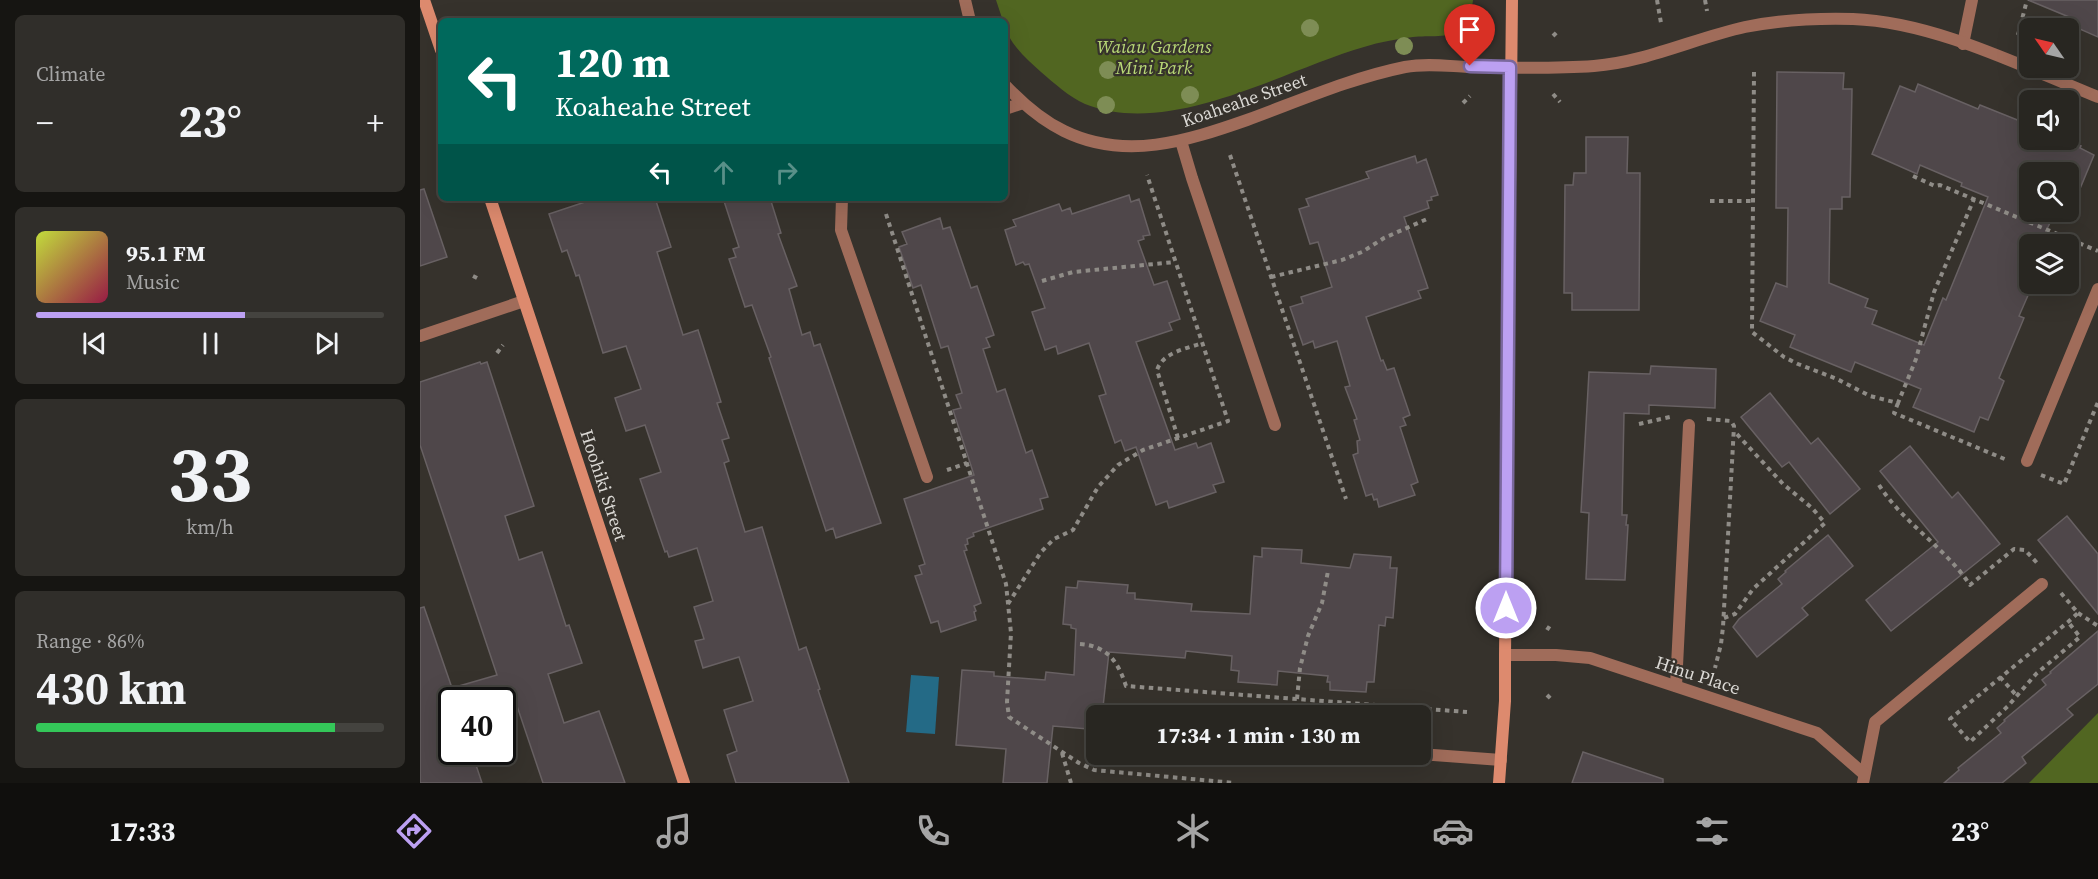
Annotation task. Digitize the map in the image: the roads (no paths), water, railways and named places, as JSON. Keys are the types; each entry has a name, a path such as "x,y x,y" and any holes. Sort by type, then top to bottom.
{"street":[{"path":"424,0 438,42"},
{"path":"965,0 969,18"},
{"path":"1499,783 1505,655 1512,0"},
{"path":"1963,44 1972,0"},
{"name":"Koaheahe Street","path":"1008,88 1023,103 1064,131 1111,146 1162,145 1220,129 1362,79 1398,69 1427,64 1510,67 1587,66 1620,62 1746,27 1814,19 1890,21 1926,31 2098,98"},
{"path":"1008,108 1023,103"},
{"path":"1182,141 1192,178 1275,425"},
{"name":"Hoohiki Street","path":"491,201 684,783"},
{"path":"842,201 841,230 927,477"},
{"path":"2027,461 2098,289"},
{"path":"420,336 524,301"},
{"path":"1676,686 1684,421"},
{"path":"1864,778 1875,722 2042,584"},
{"name":"Hinu Place","path":"1505,655 1590,658 1817,733 1864,778"},
{"path":"1431,755 1501,760"}],"water":[{"path":"911,675 939,677 935,734 906,732"}],"park label":[{"name":"Waiau Gardens Mini Park","path":"1154,56"}]}
